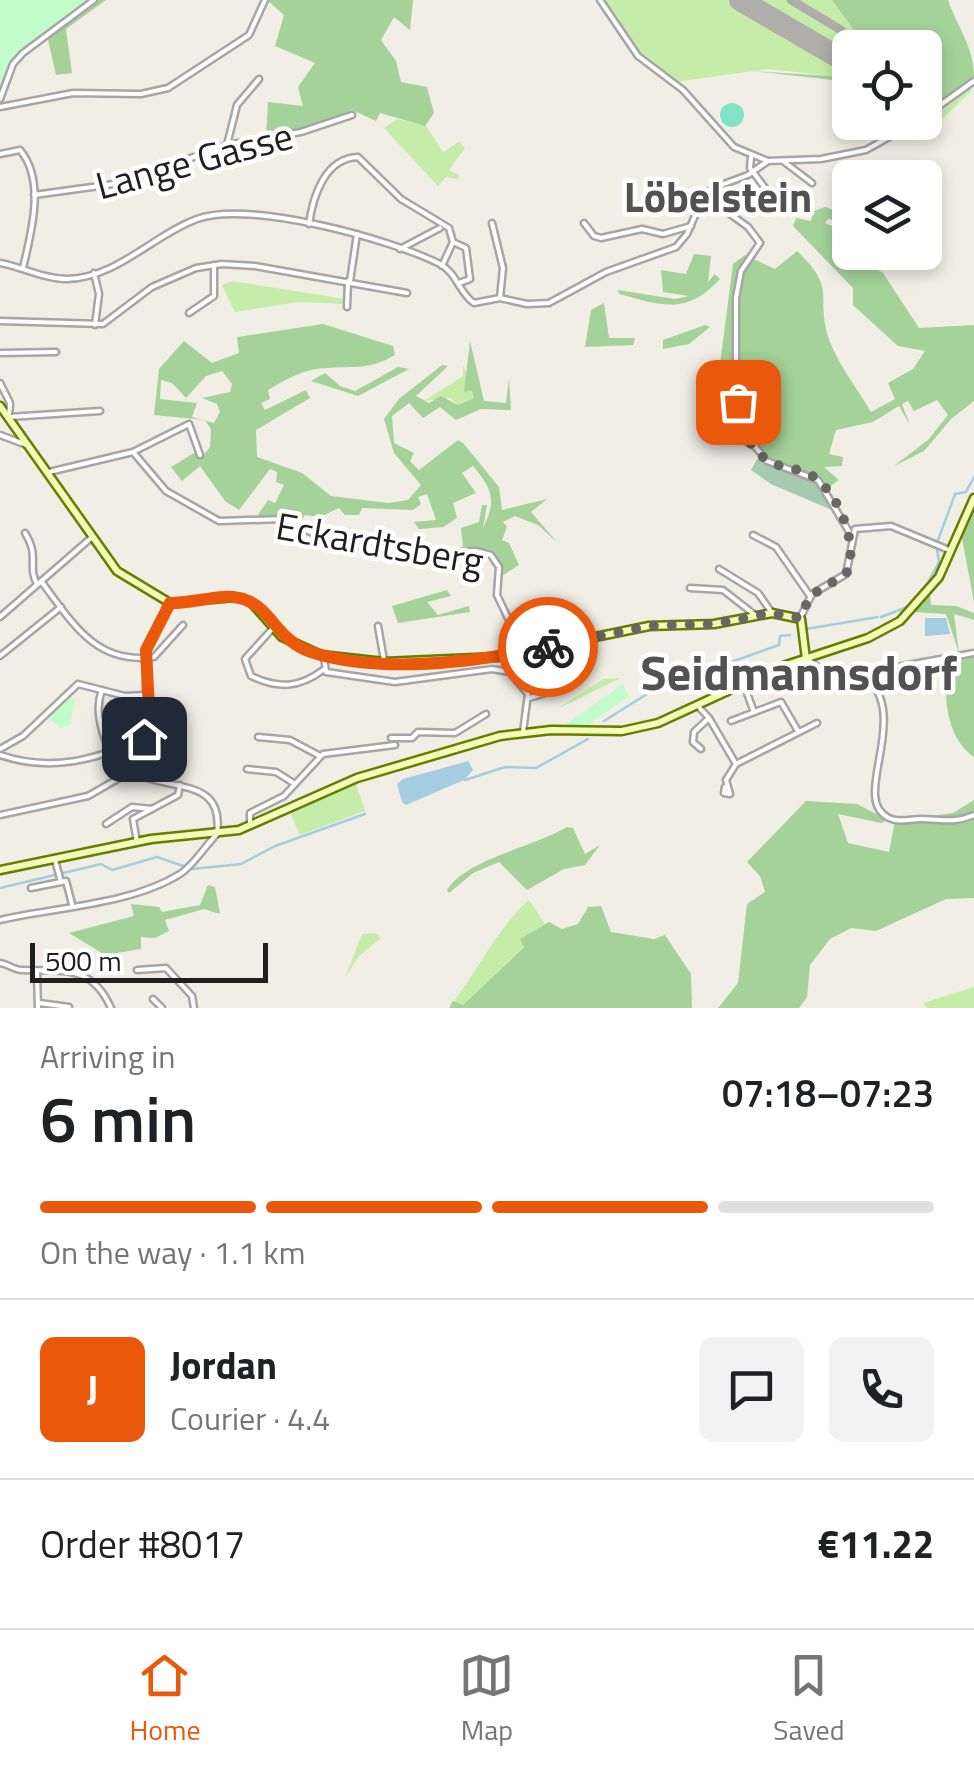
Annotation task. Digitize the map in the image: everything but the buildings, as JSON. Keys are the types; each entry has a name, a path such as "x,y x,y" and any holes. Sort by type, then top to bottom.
{"street":[{"path":"0,99 17,58 94,0"},
{"path":"0,106 73,93 140,94 168,88 249,35 265,0"},
{"path":"600,0 638,56 683,90 734,147 752,157 768,161 853,154 881,140"},
{"path":"227,145 235,110 259,79"},
{"path":"942,104 974,80"},
{"name":"Lange Gasse","path":"34,195 144,177 227,145 301,132 352,114"},
{"path":"0,154 22,150 30,165 34,195 23,268"},
{"path":"308,224 313,201 332,167 354,156 401,200 443,227 453,242 465,246 470,278 459,284"},
{"path":"752,157 754,171 777,204"},
{"path":"783,160 812,182"},
{"path":"0,264 58,278 94,273 206,216 249,214 356,234 400,249 442,266 474,303 500,298 533,305 558,300 606,272 671,250 690,226 704,194 768,161"},
{"path":"704,194 760,243 737,284 736,391 746,436 767,460 818,480 850,535"},
{"path":"584,222 594,236 601,238 642,229 663,234 690,226"},
{"path":"492,223 503,268 500,298"},
{"path":"400,249 443,227"},
{"path":"347,307 356,234"},
{"path":"442,266 453,242"},
{"path":"0,320 93,325 110,320 152,287 214,265 248,264 408,293"},
{"path":"189,313 214,296 214,265"},
{"path":"93,325 100,294 94,273"},
{"path":"0,353 56,352"},
{"path":"0,383 10,403 9,416"},
{"path":"0,406 117,571 170,603 240,598 259,608 290,643 324,656 384,662 524,652 649,626 714,624 772,613 800,618"},
{"path":"9,416 100,411"},
{"path":"47,472 133,452 190,424 200,455"},
{"path":"0,435 20,446 28,444"},
{"name":"Eckardtsberg","path":"133,452 166,492 219,520 283,519 329,542 415,556 476,551 491,555 499,568 498,597 524,652"},
{"path":"0,870 137,842 216,834 250,826 357,778 523,732 611,732 646,727 806,659 868,638 900,621 934,585 974,498"},
{"path":"951,552 891,526 855,529 850,535 846,574 810,596 800,618 806,659 827,673 864,674 974,653"},
{"path":"24,533 36,554 33,572 87,640 117,657 145,658 159,654 183,625"},
{"path":"753,535 776,548 810,596"},
{"path":"0,617 92,537"},
{"path":"720,569 758,593 772,613"},
{"path":"690,588 723,590 755,615"},
{"path":"2,752 52,765 109,752 148,736 145,658 149,639 170,603"},
{"path":"0,656 61,607"},
{"path":"378,626 384,662"},
{"path":"273,627 245,659 251,676 273,686 299,685 323,670 395,682 502,669 519,678 529,698 523,732"},
{"path":"323,670 324,656"},
{"path":"864,674 875,686 886,724 874,793 885,816 948,823 974,815"},
{"path":"2,752 76,685 145,695"},
{"path":"744,685 754,712"},
{"path":"529,698 569,686"},
{"path":"102,690 99,719 109,752 128,773 200,792 210,802 216,834"},
{"path":"731,721 782,702 798,731"},
{"path":"696,704 709,718 736,764"},
{"path":"391,738 412,738 418,732 455,732 486,714"},
{"path":"701,749 693,742 694,732 709,718"},
{"path":"726,787 736,764 817,723"},
{"path":"455,732 457,748"},
{"path":"258,737 290,740 320,756 395,745"},
{"path":"250,826 250,812 284,796 320,756"},
{"path":"247,768 276,772 295,784"},
{"path":"0,815 88,796 128,773"},
{"path":"137,842 134,819 178,795 180,784"},
{"path":"106,824 132,807 152,809"},
{"path":"0,920 124,894 187,867 216,834"},
{"path":"200,835 205,847"},
{"path":"55,860 60,877 68,882 72,904"},
{"path":"31,888 60,877"},
{"path":"0,963 37,971 72,972 92,980 102,988 111,1008"},
{"path":"136,970 166,968 192,996 194,1008"},
{"path":"37,971 38,1006 69,1007"},
{"path":"153,999 162,1008"}],"green space":[{"path":"0,0 91,0 16,58 0,97"},
{"path":"63,0 106,0 66,29 72,73 56,75 47,35"},
{"path":"267,0 413,0 410,30 394,17 381,40 396,61 401,82 427,87 434,113 425,126 380,113 376,121 352,110 300,131 266,137 268,102 303,106 298,87 315,63 275,46 284,15"},
{"path":"603,0 832,0 854,30 832,30 832,76 768,69 676,82 635,48"},
{"path":"832,0 948,0 969,47 974,78 942,100 942,30 854,30"},
{"path":"752,71 832,76 832,80"},
{"path":"967,90 972,90 942,119 942,108"},
{"path":"732,103 744,115 732,127 720,115"},
{"path":"397,119 426,126 443,152 459,142 465,148 449,170 459,175 457,179 446,177 438,186 384,128"},
{"path":"832,209 832,220 825,223 832,226 832,266 793,226 796,218 811,221 813,211"},
{"path":"797,251 817,274 828,336 871,412 895,399 888,383 913,369 925,351 898,346 853,305 853,288 836,270 883,273 919,328 974,325 974,401 951,419 924,451 894,466 928,440 948,415 937,400 914,411 908,401 902,404 910,425 899,406 873,422 836,430 829,454 843,457 842,466 824,467 839,480 828,488 797,467 737,441 744,433 714,410 733,264 745,255 775,269"},
{"path":"694,254 711,256 708,282 715,274 720,279 696,298 685,303 662,304 619,294 618,290 675,299 689,296 663,292 661,270 686,274"},
{"path":"232,281 345,299 346,304 298,302 235,312 222,285"},
{"path":"604,303 609,338 635,338 633,345 585,347 591,310"},
{"path":"323,324 393,346 395,355 378,363 319,368 268,390 270,399 261,403 265,410 306,390 310,398 256,430 257,457 302,473 331,496 388,503 408,500 421,485 394,453 384,419 399,399 442,365 448,366 416,396 429,403 441,396 458,405 474,398 472,391 464,392 470,341 484,401 506,403 509,379 511,410 481,409 456,420 440,407 423,418 409,403 392,416 394,443 414,453 410,461 419,470 458,440 463,443 499,487 502,510 547,499 531,512 557,542 538,525 515,516 503,522 507,527 502,540 509,543 519,565 502,576 491,554 476,551 449,555 463,547 461,528 479,522 482,505 487,505 483,528 490,510 488,488 473,466 462,473 476,493 453,503 457,518 443,527 419,529 414,522 436,520 427,494 418,497 421,504 413,510 362,508 359,515 345,515 339,508 320,517 305,515 299,524 279,517 260,522 256,518 268,500 275,503 284,485 276,482 277,472 270,469 239,510 225,501 200,466 182,481 171,467 194,453 202,457 210,447 211,429 205,421 214,423 220,412 217,404 202,398 230,392 232,384 222,371 206,376 186,398 172,383 161,380 160,399 197,403 192,417 202,420 154,415 159,369 184,341 212,363 239,353 237,337"},
{"path":"705,325 710,327 689,344 663,349 663,340"},
{"path":"463,366 469,377 466,392 472,391 475,397 458,405 450,398 424,401 463,376"},
{"path":"398,367 409,369 358,396 311,381 325,373 340,386 355,391"},
{"path":"757,459 814,479 834,511 771,484 751,470"},
{"path":"974,502 974,602 961,533"},
{"path":"447,590 451,596 427,602 438,615 469,606 470,612 398,623 392,606"},
{"path":"930,595 931,605 956,606 974,613 974,620 954,614 959,653 946,614 913,612"},
{"path":"974,655 974,757 957,738 946,697 955,658"},
{"path":"621,678 557,709 603,679"},
{"path":"623,684 629,696 587,726 565,725"},
{"path":"68,697 75,699 70,725 60,728 48,717"},
{"path":"355,781 365,811 300,835 290,812"},
{"path":"974,800 974,898 946,899 876,931 851,928 830,939 810,965 807,997 799,1008 718,1008 738,983 747,904 765,892 760,876 747,862 806,801 857,804 888,820 881,823 838,814 848,843 889,852 895,821 953,813"},
{"path":"567,827 573,828 585,854 600,845 585,865 564,869 527,890 499,862 473,873 449,893 447,890 469,870"},
{"path":"208,885 215,887 220,914 204,909 165,920 169,931 155,938 141,937 141,949 105,955 69,933 134,916 131,904 159,907 162,912 200,905"},
{"path":"529,900 545,924 521,939 524,946 463,1005 453,1002 499,934"},
{"path":"601,906 611,932 654,939 665,935 691,974 692,1008 449,1008 453,1001 463,1005 524,947 520,939 549,922 562,929 578,924 588,907"},
{"path":"375,933 381,938 359,956 345,978 362,934"},
{"path":"974,987 974,1008 927,1008 923,1003"}],"water":[{"path":"925,618 946,618 950,634 925,636"},
{"path":"468,761 473,770 464,780 406,805 402,802 397,784 403,779"}],"waterway":[{"path":"937,543 955,494 966,492 974,477"},
{"path":"925,588 939,562 937,549"},
{"path":"881,617 910,606"},
{"path":"806,629 878,617"},
{"path":"604,721 655,689 779,645 780,636 790,635"},
{"path":"465,780 505,767 536,768 588,739"},
{"path":"0,888 101,864 112,870 157,857 192,869 241,864 275,846 365,814"}],"taxiway":[{"path":"791,0 841,30"}],"runway":[{"path":"740,0 832,54"}],"way so far":[{"path":"548,647 649,626 714,624 772,613 800,618 810,596 846,574 851,562 850,535 828,493 810,475 763,458 746,436 738,402"}],"district":[{"name":"Löbelstein","path":"718,196"},
{"name":"Seidmannsdorf","path":"799,672"}],"route":[{"path":"144,739 150,728 145,695 146,650 170,603 245,599 259,608 290,643 324,656 394,662 496,657 548,647"}]}
